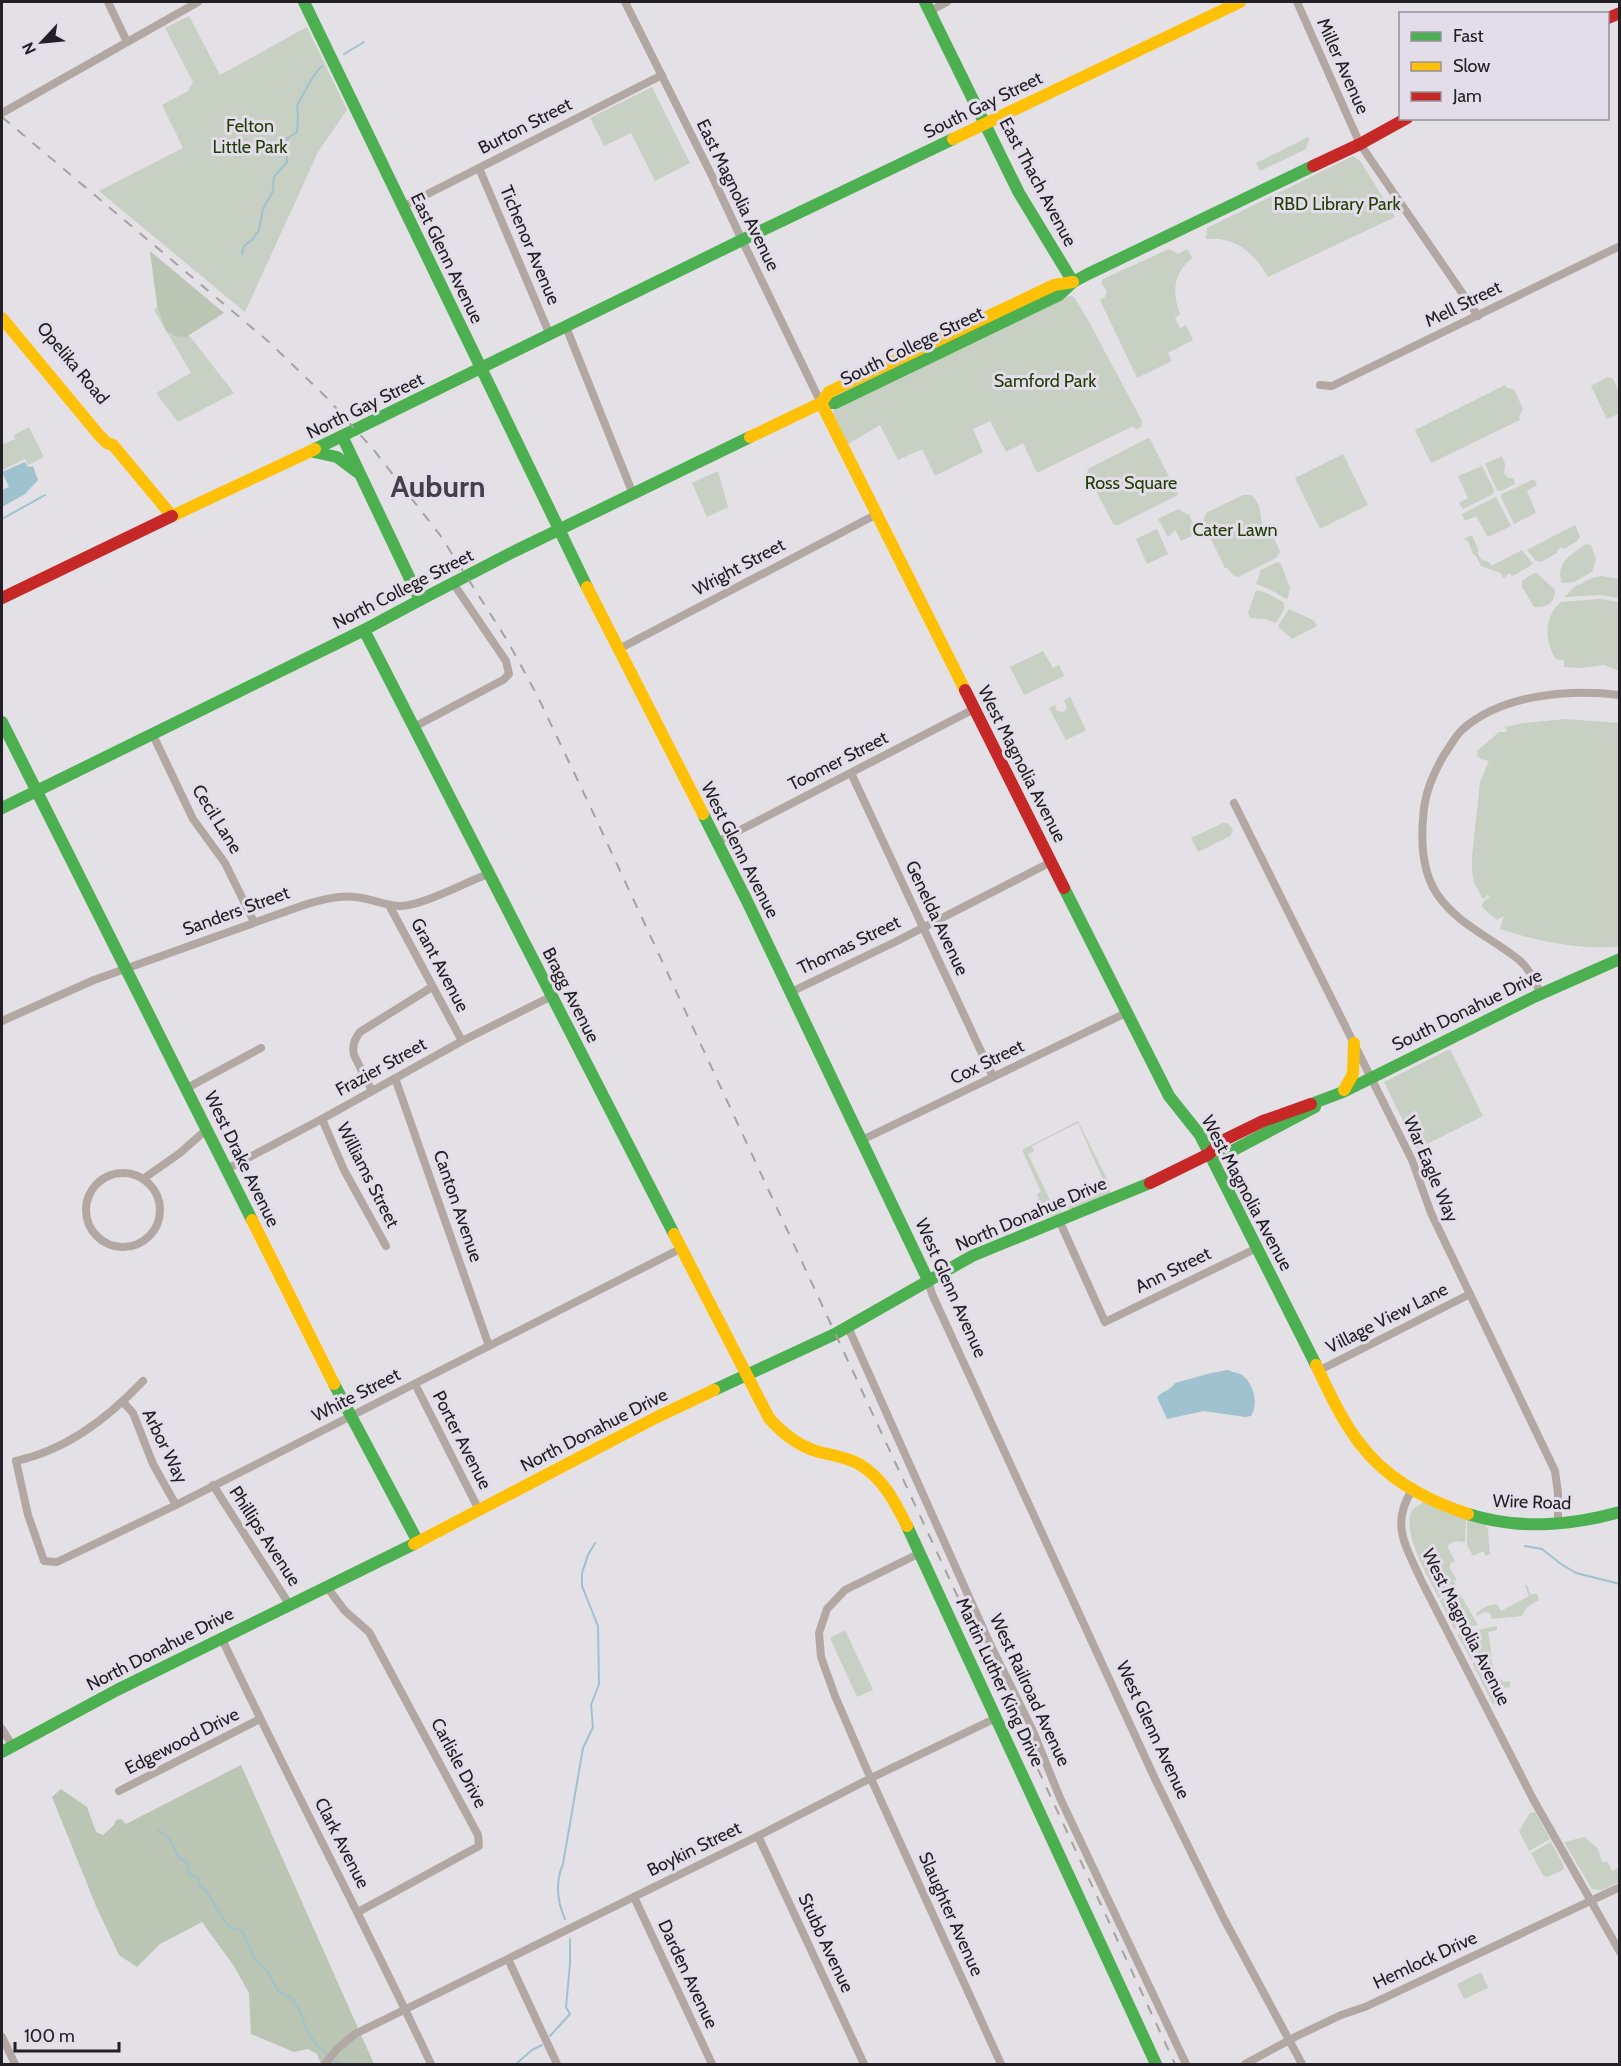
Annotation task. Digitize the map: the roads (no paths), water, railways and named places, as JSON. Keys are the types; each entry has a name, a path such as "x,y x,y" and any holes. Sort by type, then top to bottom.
{"street":[{"path":"108,2 127,42"},
{"path":"2,113 198,2"},
{"name":"East Glenn Avenue","path":"304,2 558,531"},
{"name":"East Magnolia Avenue","path":"625,2 821,403"},
{"path":"927,6 947,2"},
{"name":"South Gay Street","path":"742,240 1240,2"},
{"name":"Miller Avenue","path":"1297,2 1360,144 1478,316"},
{"name":"East Thach Avenue","path":"927,6 1019,193 1072,282"},
{"name":"Burton Street","path":"402,207 662,75"},
{"name":"South College Street","path":"821,403 835,403 946,350 1059,295 1072,282 1360,144 1403,120"},
{"name":"Tichenor Avenue","path":"479,168 550,335"},
{"name":"North Gay Street","path":"2,598 312,452 742,240"},
{"name":"Mell Street","path":"1320,385 1332,386 1620,246"},
{"name":"Opelika Road","path":"2,305 112,438 113,445 172,516"},
{"name":"Opelika Road","path":"2,318 106,443 113,445"},
{"name":"Tichenor Avenue","path":"566,327 633,494"},
{"name":"North College Street","path":"2,808 364,630 558,531 821,403"},
{"name":"West Magnolia Avenue","path":"821,403 1126,1013 1169,1096 1192,1123 1209,1154 1318,1371 1357,1439 1381,1465 1412,1490 1405,1501 1400,1519 1405,1544 1421,1580 1533,1799 1620,1952"},
{"path":"342,436 420,600"},
{"path":"312,452 330,453 339,457 363,478"},
{"name":"Wright Street","path":"617,650 877,514"},
{"name":"West Glenn Avenue","path":"558,531 791,992 928,1280 932,1294 1045,1543 1103,1662 1156,1781 1224,1919 1302,2064"},
{"path":"414,727 503,680 509,674 506,662 453,583"},
{"name":"Bragg Avenue","path":"364,630 745,1376"},
{"path":"1541,993 1531,974 1520,961 1467,926 1436,892 1425,864 1421,836 1426,796 1431,779 1454,739 1480,717 1519,701 1540,696 1573,692 1620,694"},
{"name":"Toomer Street","path":"717,842 974,710"},
{"name":"West Drake Avenue","path":"2,722 321,1360 418,1542"},
{"name":"Cecil Lane","path":"152,733 193,819 225,863 254,922"},
{"name":"Genelda Avenue","path":"851,773 993,1077"},
{"name":"War Eagle Way","path":"1234,803 1412,1160 1431,1213 1555,1471 1558,1524"},
{"name":"Thomas Street","path":"791,992 1051,862"},
{"name":"Sanders Street","path":"2,1021 126,968 318,900 354,897 403,906 417,903 488,874"},
{"name":"Grant Avenue","path":"390,905 462,1041"},
{"name":"South Donahue Drive","path":"1209,1154 1228,1153 1337,1094 1541,993 1620,959"},
{"path":"372,1091 354,1055 356,1037 360,1032 432,987"},
{"name":"Frazier Street","path":"227,1169 462,1041 552,996"},
{"name":"Cox Street","path":"862,1140 1126,1013"},
{"path":"1337,1094 1351,1082 1354,1043"},
{"path":"187,1088 261,1048"},
{"name":"Canton Avenue","path":"395,1078 489,1346"},
{"name":"Williams Street","path":"322,1119 344,1170 386,1246"},
{"path":"143,1179 180,1153 207,1129"},
{"name":"North Donahue Drive","path":"2,1752 221,1638 418,1542 657,1417 848,1327 928,1280 998,1244 1143,1186 1209,1154"},
{"path":"120,1173 132,1174 143,1179 152,1187 158,1198 160,1211 158,1223 151,1234 136,1244 117,1247 105,1243 89,1225 86,1214 91,1191 99,1182 120,1173"},
{"name":"Ann Street","path":"1059,1220 1105,1322 1257,1248"},
{"name":"White Street","path":"123,1402 77,1437 33,1457 16,1461 28,1515 44,1561 57,1562 176,1505 680,1249"},
{"name":"Village View Lane","path":"1318,1371 1470,1294"},
{"name":"West Railroad Avenue","path":"848,1327 990,1644 1033,1731 1065,1809 1186,2064"},
{"name":"Martin Luther King Drive","path":"745,1376 764,1411 781,1431 804,1446 853,1461 867,1469 894,1498 1156,2064"},
{"path":"123,1402 143,1381"},
{"name":"Porter Avenue","path":"415,1384 479,1510"},
{"name":"Arbor Way","path":"123,1402 133,1413 153,1464 176,1505"},
{"name":"Phillips Avenue","path":"213,1485 289,1604"},
{"name":"Wire Road","path":"1412,1490 1446,1507 1474,1517 1508,1522 1558,1524 1595,1520 1620,1512"},
{"name":"Slaughter Avenue","path":"920,1553 845,1590 827,1609 819,1633 821,1657 871,1778 1001,2064"},
{"name":"Carlisle Drive","path":"326,1586 345,1611 369,1632 478,1835 479,1846 358,1912"},
{"name":"Clark Avenue","path":"221,1638 431,2064"},
{"name":"Boykin Street","path":"325,2064 355,2034 996,1718"},
{"name":"Edgewood Drive","path":"119,1791 260,1719"},
{"path":"2,1729 12,1745"},
{"name":"Stubb Avenue","path":"759,1836 864,2064"},
{"name":"Hemlock Drive","path":"1245,2064 1289,2041 1620,1887"},
{"name":"Darden Avenue","path":"634,1897 712,2064"},
{"path":"508,1959 557,2064"},
{"path":"2,2037 15,2064"}],"water":[{"path":"25,462 28,467 33,466 38,480 25,494 2,507 2,490 9,487 2,472"},
{"path":"1228,1370 1242,1375 1250,1384 1255,1400 1251,1416 1204,1411 1167,1419 1157,1397 1159,1395 1175,1383"}],"waterway":[{"path":"344,54 364,42"},
{"path":"242,254 244,246 259,230 263,209 273,191 274,177 287,162 287,152 283,150 288,138 297,132 297,105 311,79 322,66"},
{"path":"2,519 45,495"},
{"path":"565,1919 559,1899 559,1878 583,1748 593,1727 591,1705 599,1684 598,1626 582,1586 582,1573 595,1543"},
{"path":"1525,1546 1542,1549 1576,1573 1620,1584"},
{"path":"157,1830 170,1839 179,1858 187,1862 189,1875 198,1877 199,1885 206,1891 228,1926 242,1931 255,1959 268,1972 278,1991 291,1998 299,2008 306,2028 316,2045 327,2053"},
{"path":"550,2036 570,2014 566,2007 570,1939"},
{"path":"516,2064 532,2050 542,2045"},
{"path":"335,2061 338,2064"}],"railway":[{"path":"2,117 269,342 326,397 373,449 440,535 507,640 537,695 589,804 1175,2064"}],"district":[{"name":"Auburn","path":"438,487"}],"park label":[{"name":"Felton Little Park","path":"250,136"},
{"name":"RBD Library Park","path":"1337,204"},
{"name":"Samford Park","path":"1045,381"},
{"name":"Ross Square","path":"1131,483"},
{"name":"Cater Lawn","path":"1235,530"}]}
